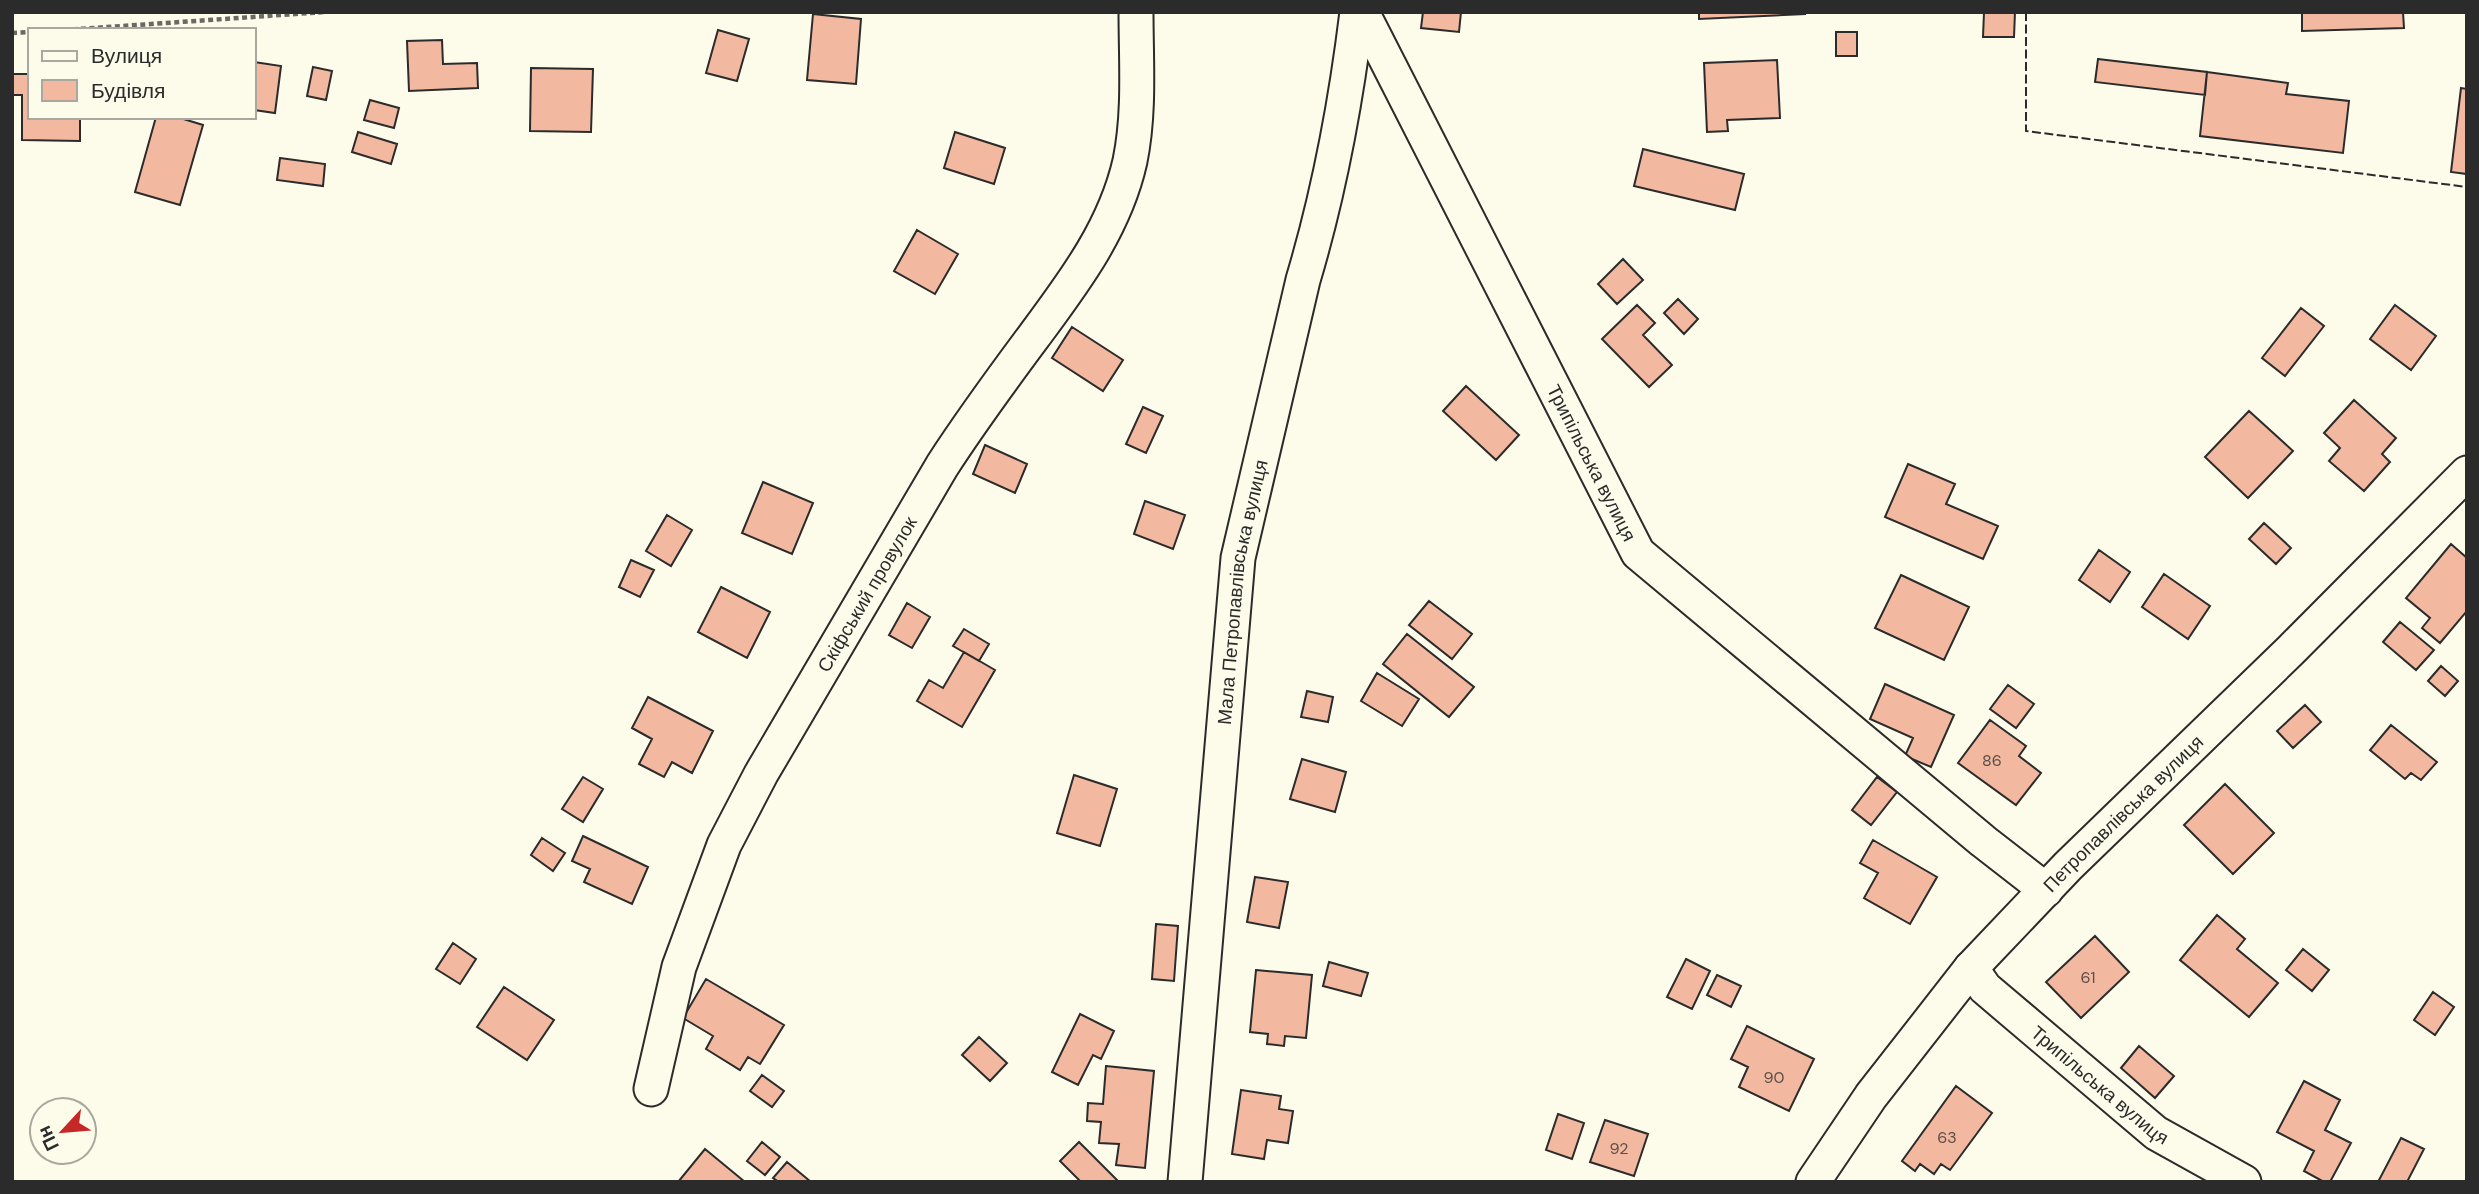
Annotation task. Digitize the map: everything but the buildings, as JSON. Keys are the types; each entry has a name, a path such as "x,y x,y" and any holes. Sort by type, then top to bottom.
{"street":[{"name":"Скіфський провулок","path":"651,1089 678,967 738,817 942,466 974,416 1077,278 1098,244 1116,204 1130,162 1135,125 1136,12"},
{"name":"Трипільська вулиця","path":"1359,12 1638,553 1983,841 2046,890"},
{"name":"Мала Петропавлівська вулиця","path":"1185,1182 1238,558 1315,239 1359,12"},
{"name":"Петропавлівська вулиця","path":"1813,1182 1871,1097 1971,968 2046,890 2467,473"},
{"name":"Трипільська вулиця","path":"1971,968 1985,988 2156,1133 2244,1182"}],"path":[{"path":"93,28 325,12"}],"fence":[{"path":"2026,12 2026,131 2467,187"}]}
